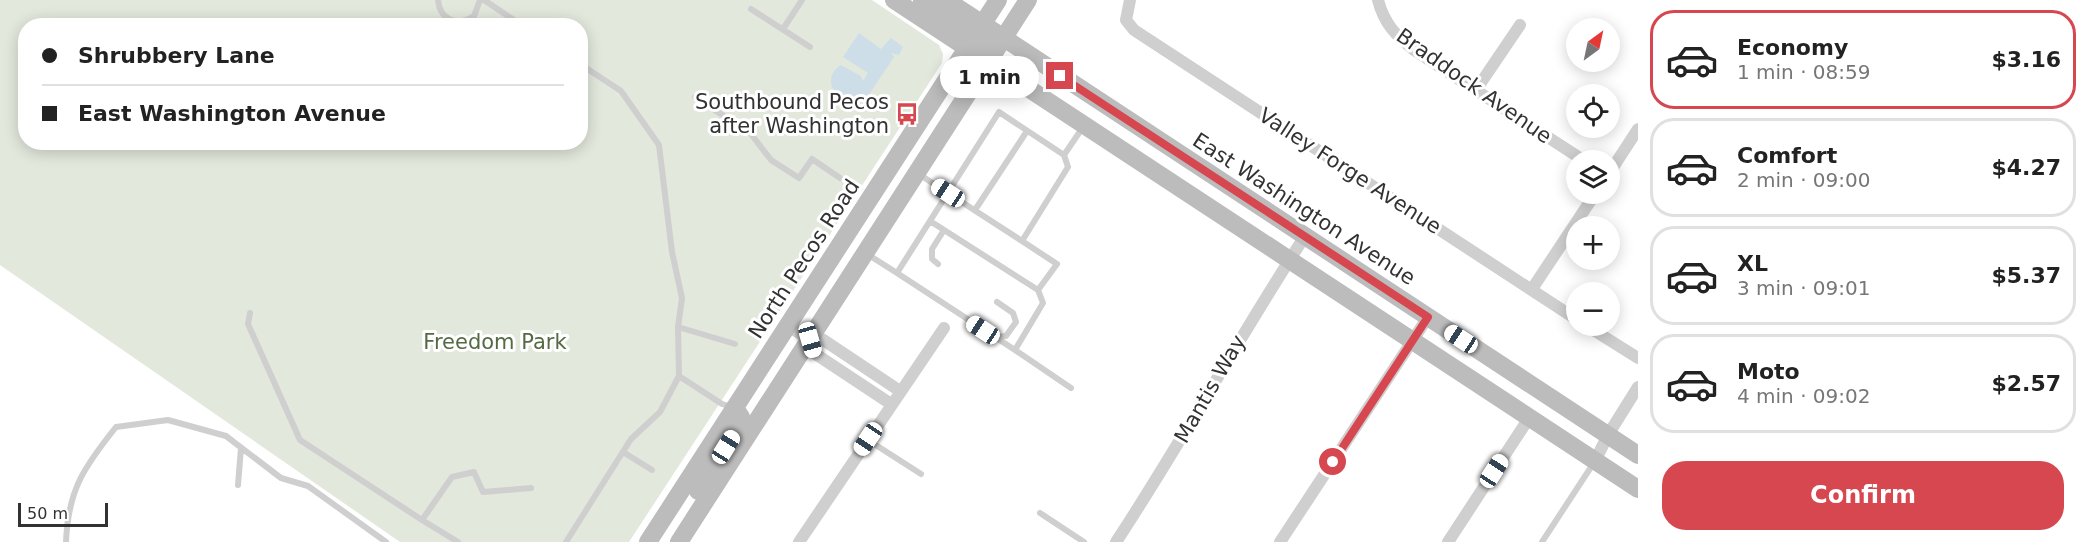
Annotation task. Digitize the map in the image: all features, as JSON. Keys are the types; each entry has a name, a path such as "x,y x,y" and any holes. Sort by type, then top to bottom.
{"main road":[{"name":"East Washington Avenue","path":"894,0 974,36 995,51 1305,236 1428,317 1601,449 1638,489"},
{"path":"922,0 974,36"},
{"name":"East Washington Avenue","path":"946,0 974,36 995,51 1083,127 1529,418 1601,449 1638,455"},
{"name":"North Pecos Road","path":"648,542 998,0"},
{"path":"679,542 1028,0"},
{"path":"679,542 695,495 740,425 741,417 735,408"},
{"path":"1601,449 1638,473"}],"street":[{"name":"Valley Forge Avenue","path":"1130,0 1126,20 1134,30 1566,312"},
{"name":"Braddock Avenue","path":"1378,0 1382,17 1394,34 1568,150"},
{"path":"1476,90 1520,25"},
{"path":"1620,157 1638,129"},
{"path":"1532,290 1588,204"},
{"name":"Mantis Way","path":"1116,542 1154,484 1237,341 1305,236"},
{"path":"1280,542 1428,317"},
{"path":"788,326 810,340 822,339 900,391"},
{"path":"799,542 944,328"},
{"path":"1603,336 1638,358"},
{"path":"810,340 814,353 891,404"},
{"path":"1601,449 1638,387"},
{"path":"1448,542 1529,418"}],"lane":[{"path":"438,0 442,14 447,18"},
{"path":"470,18 474,16 482,0 510,18"},
{"path":"783,29 802,0"},
{"path":"751,9 810,47"},
{"path":"566,542 631,439 660,412 679,376 678,327 682,298 672,252 659,145 621,91 588,69"},
{"path":"695,97 751,134 771,160 799,178 812,159 840,178"},
{"path":"897,273 999,112 1064,155 1068,167 1022,241"},
{"path":"1064,155 1083,127"},
{"path":"975,210 1027,131"},
{"path":"917,173 1057,264 1038,290"},
{"path":"930,221 1038,290 1044,303 1016,350"},
{"path":"938,264 932,259 931,252 944,230"},
{"path":"865,253 1071,388"},
{"path":"995,337 1006,336 1016,322 1013,313 997,302"},
{"path":"250,313 248,324 300,440 458,542"},
{"path":"678,327 735,344"},
{"path":"679,376 722,404 735,408"},
{"path":"66,542 67,510 87,464 116,427 168,420 226,436 281,478 309,486 386,542"},
{"path":"868,439 921,474"},
{"path":"238,485 241,447"},
{"path":"1542,542 1601,449"},
{"path":"623,452 652,470"},
{"path":"422,519 452,477 474,472 483,492 531,488"},
{"path":"1040,513 1084,542"}],"green space":[{"name":"Freedom Park","path":"0,0 872,0 939,45 943,54 942,63 629,542 400,542 0,265"}],"shaded area":[{"path":"859,33 881,49 891,38 903,47 899,55 891,53 894,57 866,99 839,94 832,87 831,81 834,72 841,65 861,76 863,81 868,73 843,57"}],"place":[{"name":"Southbound Pecos after Washington","path":"907,114"}],"route":[{"path":"1060,76 1428,317 1333,462"}]}
